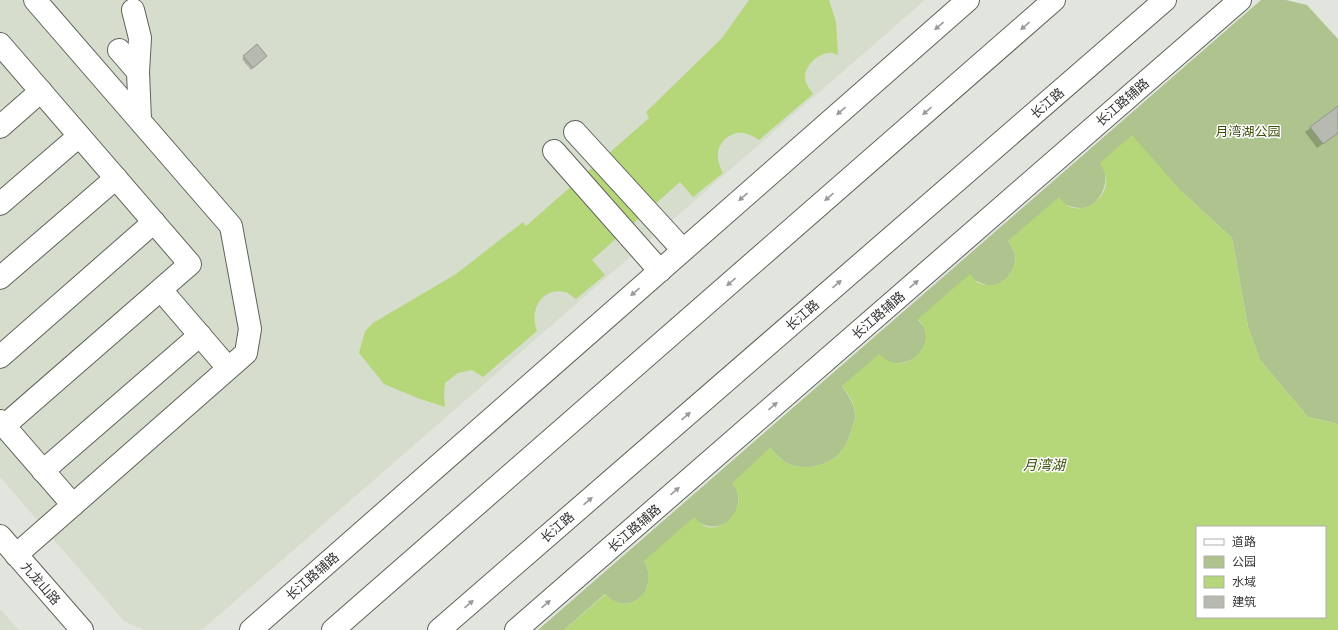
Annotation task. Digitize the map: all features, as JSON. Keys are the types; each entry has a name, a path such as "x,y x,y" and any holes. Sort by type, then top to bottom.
{"street":[{"path":"16,555 246,353 250,329 231,226 35,0"},
{"name":"长江路辅路","path":"251,630 968,0"},
{"path":"333,630 1054,0"},
{"name":"长江路","path":"439,630 1165,0"},
{"name":"长江路辅路","path":"516,630 1240,0"},
{"path":"133,10 140,38 138,72 140,120"},
{"path":"1,48 41,91 190,264 2,424 73,505"},
{"path":"119,50 138,72"},
{"path":"0,126 41,91"},
{"path":"575,132 683,250"},
{"path":"0,204 79,136"},
{"path":"554,151 660,271"},
{"path":"0,278 116,178"},
{"path":"0,357 154,222"},
{"path":"161,290 228,368"},
{"path":"43,471 200,335"},
{"name":"九龙山路","path":"0,536 82,630"}],"shaded area":[{"path":"0,0 925,0 204,628 200,630 144,630 124,621 0,477"},
{"path":"0,609 19,630 0,630"}],"green space":[{"name":"月湾湖公园","path":"1261,0 1286,0 1307,5 1338,39 1338,424 1308,417 1260,360 1248,327 1232,238 1182,192 1105,173 1105,185 1103,191 1092,205 1080,208 1067,205 1008,241 1014,251 1015,260 1010,275 1006,279 997,285 992,286 977,281 918,320 924,327 926,336 924,347 916,356 906,362 892,363 885,360 842,386 852,402 855,417 849,439 838,455 821,465 801,467 789,464 770,448 737,491 737,508 730,519 719,526 713,527 700,523 644,561 648,572 648,582 645,591 640,598 624,604 614,601 605,594 564,630 538,630"}],"water":[{"path":"749,0 829,0 836,22 838,55 831,53 824,54 819,56 811,63 805,78 806,83 813,94 759,140 742,133 734,134 725,139 721,143 718,151 719,163 723,173 693,197 680,182 592,260 605,275 576,299 565,292 557,291 549,293 543,297 536,309 535,323 537,331 483,377 472,370 458,373 445,383 445,407 420,399 384,384 359,353 365,331 373,323 456,274 523,222 526,226 649,118 646,112 722,38"},
{"name":"月湾湖","path":"1132,135 1182,192 1232,238 1248,327 1260,360 1308,417 1338,424 1338,630 564,630 606,594 615,601 624,604 640,598 645,591 648,582 648,572 644,561 694,517 707,527 720,526 726,522 731,517 738,505 737,491 732,483 770,448 789,464 801,467 821,465 838,455 849,439 855,417 855,409 849,395 842,386 879,354 896,363 907,362 917,356 923,348 926,338 925,329 918,319 970,274 976,281 983,284 997,284 1003,280 1013,269 1015,262 1015,253 1008,241 1059,197 1068,206 1075,208 1088,206 1100,198 1106,185 1106,176 1100,163"}],"building":[{"path":"257,44 267,56 253,68 243,56"},
{"path":"1338,106 1338,133 1323,144 1310,127"}]}
